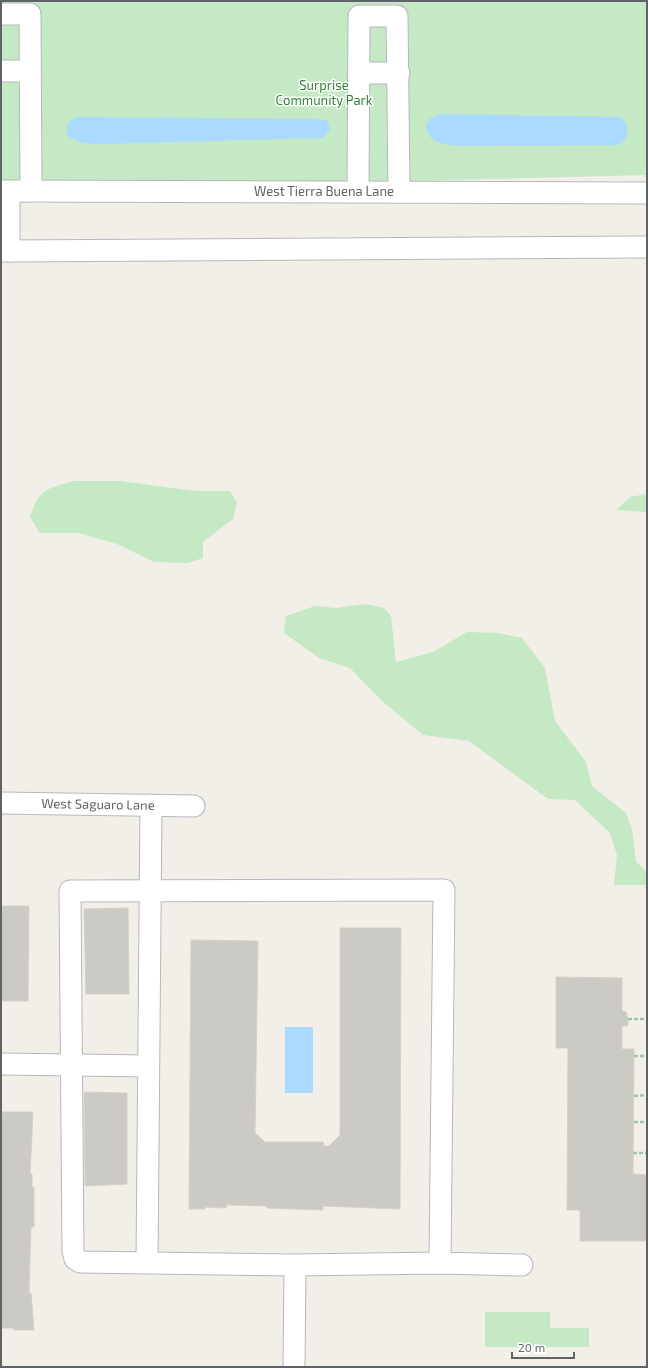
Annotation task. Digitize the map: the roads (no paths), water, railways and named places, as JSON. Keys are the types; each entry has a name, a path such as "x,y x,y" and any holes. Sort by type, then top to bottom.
{"street":[{"path":"1,14 30,14 31,191"},
{"path":"358,191 359,16 397,16 399,73 399,192"},
{"path":"1,71 30,71"},
{"path":"359,73 399,73"},
{"path":"5,191 5,251 647,246"},
{"name":"West Tierra Buena Lane","path":"5,191 647,193"},
{"name":"West Saguaro Lane","path":"1,803 194,806"},
{"path":"147,1262 151,805"},
{"path":"440,1263 444,890 70,891 73,1251 75,1259 80,1262 294,1265 440,1263 522,1266"},
{"path":"1,1064 148,1066"},
{"path":"294,1265 294,1364"}],"water":[{"path":"439,114 621,117 628,128 628,132 625,139 617,145 458,146 441,143 429,135 426,124 431,118"},
{"path":"79,117 318,119 328,121 330,130 323,138 102,144 81,143 68,136 66,127 71,120"},
{"path":"285,1027 313,1027 313,1093 285,1093"}],"park label":[{"name":"Surprise Community Park","path":"324,92"}]}
